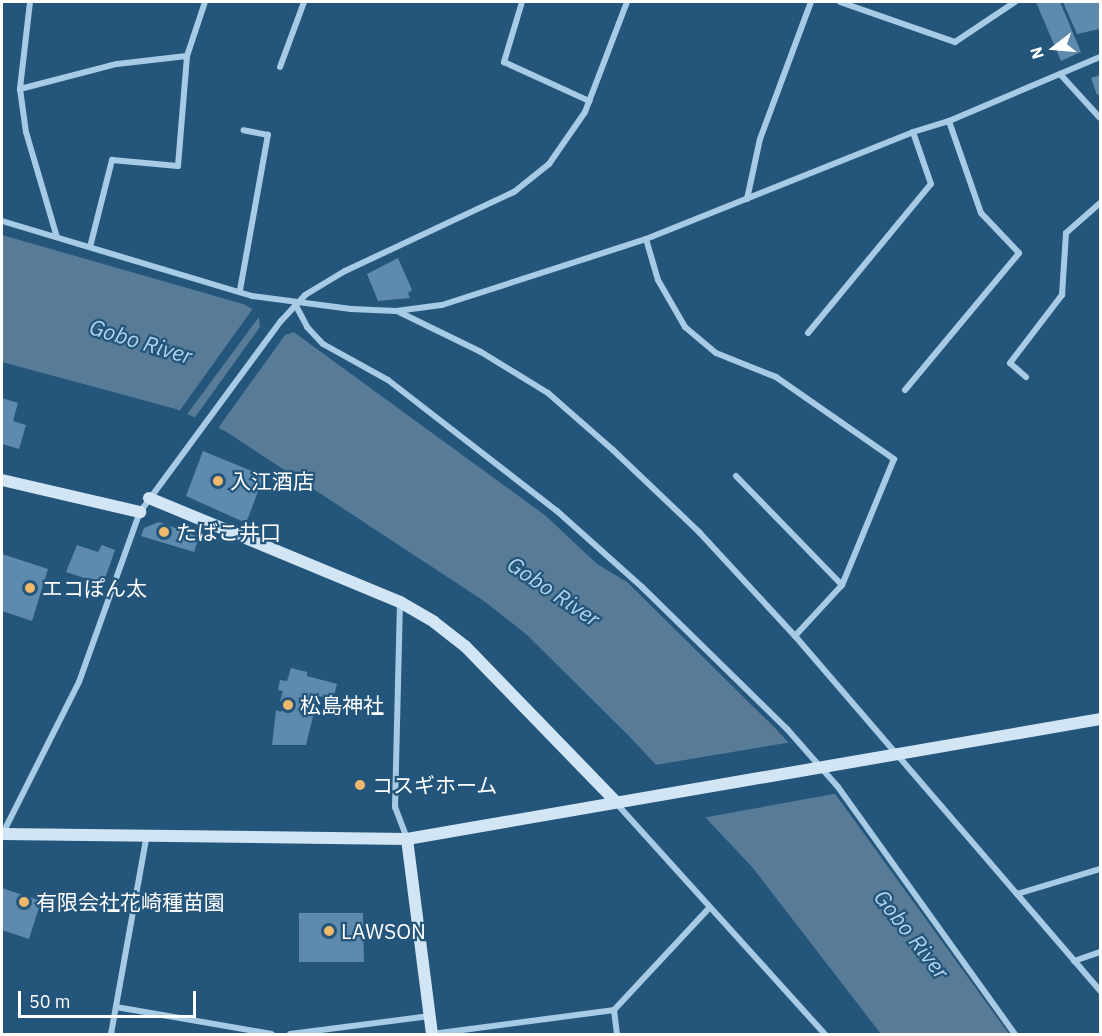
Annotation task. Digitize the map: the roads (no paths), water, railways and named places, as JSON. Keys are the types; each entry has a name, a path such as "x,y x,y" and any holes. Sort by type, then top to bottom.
{"street":[{"path":"30,2 20,89 26,132 57,237"},
{"path":"90,246 112,160 178,166 188,56 205,2"},
{"path":"280,67 304,2"},
{"path":"522,2 504,62 589,101"},
{"path":"627,2 589,101 549,164 514,192 345,271 295,304 281,321 140,512 79,682 2,834 407,839 893,752 1101,719"},
{"path":"747,199 760,139 811,2"},
{"path":"840,2 955,42 1015,2"},
{"path":"20,89 117,64 188,56"},
{"path":"2,221 240,291 295,304 396,311 442,305 646,239 913,132 949,121 1101,57"},
{"path":"1060,74 1101,118"},
{"path":"905,390 1019,253 981,213 949,121"},
{"path":"240,291 268,135 243,130"},
{"path":"808,333 931,184 913,132"},
{"path":"1026,377 1010,363 1062,295 1066,233 1101,203"},
{"path":"646,239 658,280 685,327 716,353 776,377 894,459 842,585 795,636"},
{"path":"295,304 307,327 323,344 388,380 556,511 650,595 787,729 817,766 1015,1035"},
{"path":"396,311 481,352 548,393 699,532 795,636 1101,991"},
{"path":"736,476 842,585"},
{"path":"2,480 140,512"},
{"path":"149,498 400,602 465,646 615,801 825,1035"},
{"path":"400,602 394,807 407,839 432,1034 614,1010 709,908"},
{"path":"111,1035 147,834"},
{"path":"1017,894 1101,869"},
{"path":"1074,960 1101,952"},
{"path":"116,1007 272,1035"},
{"path":"614,1010 617,1035"},
{"path":"290,1035 430,1016"}],"water":[{"name":"Gobo River","path":"2,235 243,304 295,333 546,516 597,564 627,582 777,730 836,795 1009,1034 881,1034 753,868 628,735 526,634 484,601 225,431 176,409 2,362"}],"place":[{"name":"入江酒店","path":"218,481"},
{"name":"たばこ井口","path":"164,532"},
{"name":"エコぽん太","path":"30,588"},
{"name":"松島神社","path":"288,705"},
{"name":"コスギホーム","path":"360,785"},
{"name":"有限会社花崎種苗園","path":"24,902"},
{"name":"LAWSON","path":"329,931"}]}
